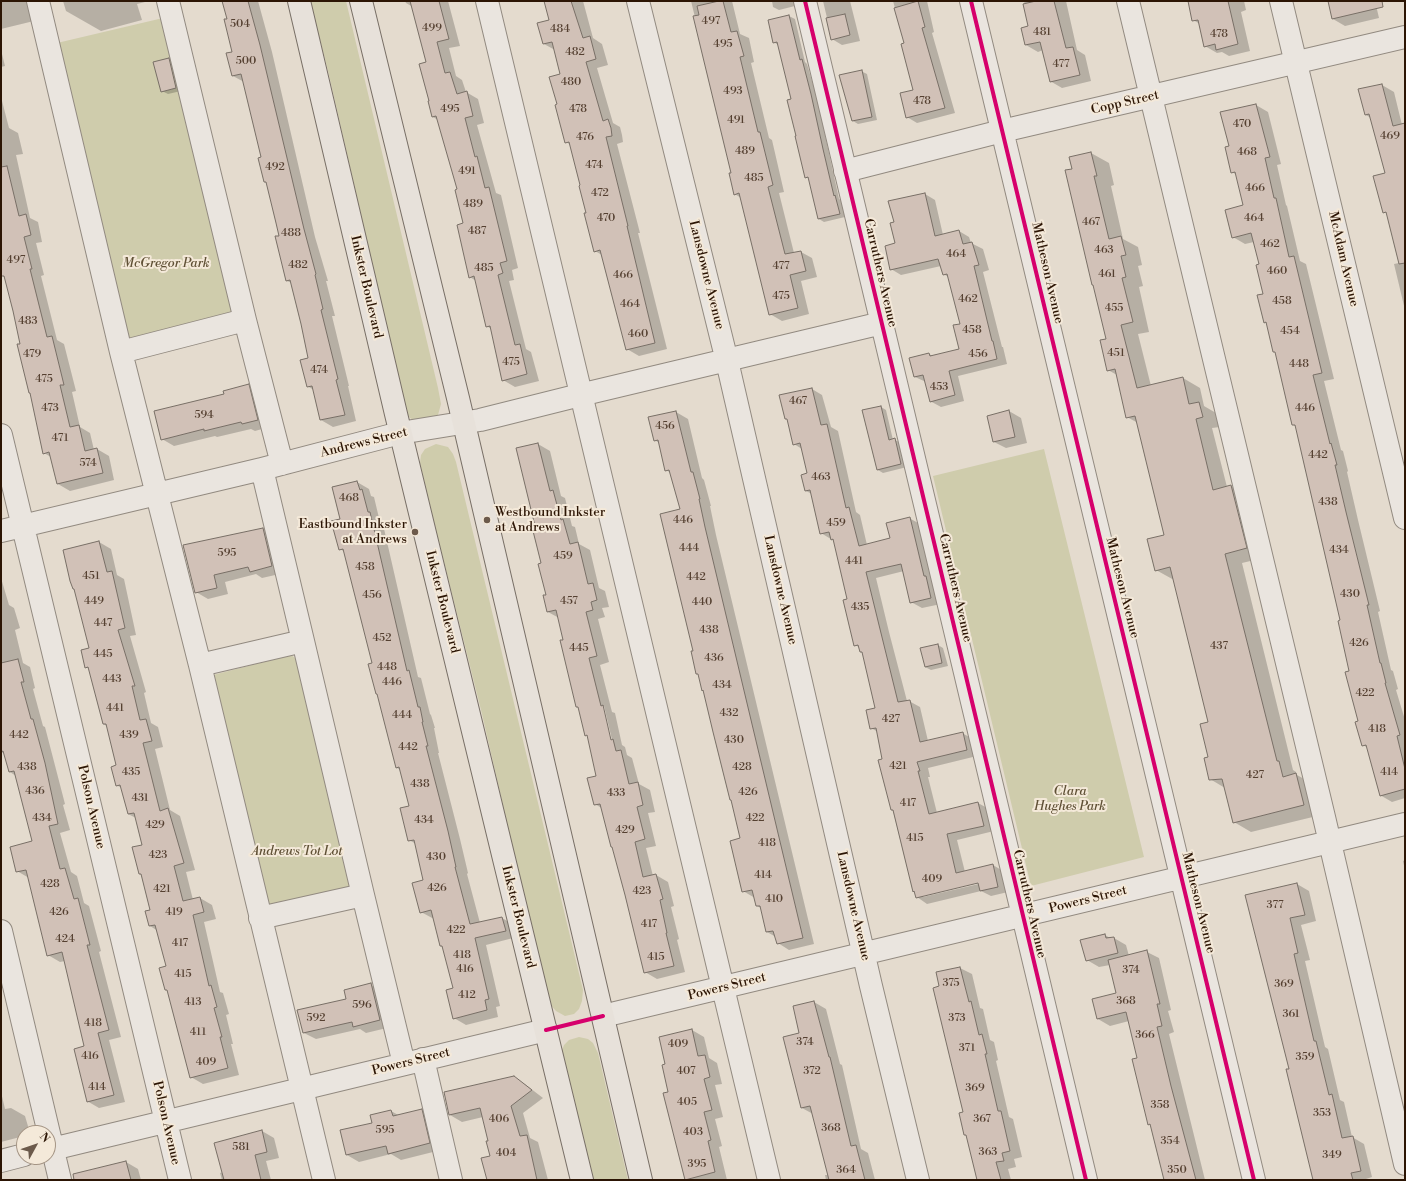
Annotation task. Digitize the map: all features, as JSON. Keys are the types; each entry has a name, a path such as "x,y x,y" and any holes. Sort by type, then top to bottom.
{"main road":[{"name":"Inkster Boulevard","path":"298,1 400,433 582,1180"},
{"path":"360,1 464,423 641,1180"}],"street":[{"path":"38,1 121,352 200,665 324,1180"},
{"path":"168,1 245,320 303,641 363,896 413,1062 451,1180"},
{"path":"487,1 580,395 770,1180"},
{"name":"Lansdowne Avenue","path":"638,1 727,361 918,1180"},
{"name":"Carruthers Avenue","path":"805,1 1086,1180"},
{"name":"Matheson Avenue","path":"971,1 1254,1180"},
{"path":"1128,1 1330,842 1405,1164"},
{"name":"McAdam Avenue","path":"1281,1 1405,518"},
{"name":"Copp Street","path":"846,171 1002,132 1405,37"},
{"path":"121,352 245,320"},
{"name":"Andrews Street","path":"1,531 272,467 400,433 464,423 882,323"},
{"name":"Polson Avenue","path":"1,435 180,1180"},
{"path":"200,665 303,641"},
{"name":"Powers Street","path":"603,1016 1405,824"},
{"path":"260,918 363,896"},
{"path":"1,931 45,1125"},
{"name":"Powers Street","path":"56,1148 546,1030"},
{"path":"1,1161 16,1157"},
{"path":"56,1165 60,1180"}],"green space":[{"path":"310,1 346,1 438,388 441,404 438,415 433,420 414,421 409,417 406,411 328,71"},
{"name":"McGregor Park","path":"163,18 235,319 128,344 57,43"},
{"path":"436,444 448,447 456,462 583,990 582,1001 579,1009 574,1014 565,1016 556,1011 548,1002 482,714 420,463 421,455 425,449"},
{"name":"Clara Hughes Park","path":"1044,449 1144,857 1031,886 933,476"},
{"name":"Andrews Tot Lot","path":"291,655 298,660 352,884 347,892 272,910 262,905 213,675"},
{"path":"579,1037 588,1039 593,1043 598,1053 628,1180 591,1180 561,1053 564,1045 569,1040"}],"building":[{"path":"222,1 248,1 316,274 323,309 321,310 345,415 320,420 312,386 307,387 300,360 308,358 301,324 290,280 286,281 275,236 279,236 266,182 264,182 258,158 261,157 241,74 232,76 226,53 232,52 224,19 227,19"},
{"path":"410,1 439,1 449,39 437,42 445,73 450,72 457,94 467,91 473,116 465,118 485,188 489,187 507,261 500,263 503,273 498,275 515,345 520,344 527,374 502,381 490,326 486,327 474,276 469,278 457,225 463,223 455,190 457,189 436,116 432,117 428,101 419,64 426,62"},
{"path":"544,1 571,1 583,38 590,36 596,59 586,62 603,121 608,119 611,128 612,136 606,137 655,343 626,350 600,250 594,252 569,142 565,143 555,105 557,104 549,77 560,74 552,42 543,44 537,23 549,20"},
{"path":"723,1 731,32 737,31 744,56 740,57 758,132 760,132 773,185 768,187 785,254 801,251 806,271 790,275 798,308 769,315 739,193 734,195 729,173 731,173 693,16 699,15 697,6"},
{"path":"918,1 925,27 922,28 945,108 906,118 900,93 913,90 901,44 904,43 894,8"},
{"path":"1036,1 1054,1 1066,48 1073,47 1080,75 1050,82 1040,42 1025,45 1021,28 1028,26 1023,4"},
{"path":"1188,1 1228,1 1238,44 1216,50 1215,44 1204,47 1198,20 1192,21"},
{"path":"1328,1 1382,1 1383,7 1332,19"},
{"path":"845,14 850,35 831,40 826,18"},
{"path":"789,15 800,60 802,59 811,94 834,196 835,195 840,214 818,219 808,177 805,178 795,136 787,100 791,99 777,42 773,43 768,20"},
{"path":"169,58 176,88 161,92 153,62"},
{"path":"862,70 872,117 852,121 839,75"},
{"path":"1382,84 1393,126 1405,123 1405,263 1399,264 1386,212 1383,213 1373,176 1385,173 1369,114 1365,115 1358,89"},
{"path":"1256,104 1270,157 1265,158 1274,198 1276,198 1289,257 1294,256 1322,373 1313,375 1330,444 1331,443 1337,465 1335,465 1369,605 1367,605 1380,663 1400,735 1397,736 1405,769 1405,789 1380,796 1366,745 1362,746 1355,722 1358,721 1345,672 1349,671 1338,621 1340,620 1295,425 1292,425 1275,352 1273,352 1266,322 1264,323 1257,295 1263,294 1256,265 1259,264 1251,233 1232,238 1225,210 1243,205 1235,172 1231,173 1225,147 1229,146 1220,112"},
{"path":"1091,152 1097,176 1094,176 1109,239 1121,236 1126,255 1121,256 1126,277 1122,278 1133,322 1121,325 1137,388 1183,377 1189,404 1199,402 1203,417 1196,419 1213,490 1231,485 1247,548 1225,554 1277,761 1279,761 1283,777 1296,773 1304,805 1233,823 1222,779 1209,780 1204,758 1208,757 1200,724 1208,722 1170,567 1155,571 1147,539 1164,535 1135,416 1126,418 1115,369 1107,371 1100,340 1106,339 1065,170 1072,169 1069,157"},
{"path":"7,166 19,216 26,214 31,235 24,237 32,269 30,269 47,337 52,336 64,385 60,385 70,427 79,425 85,451 97,448 103,473 57,484 49,452 43,454 30,393 17,344 20,344 13,311 4,276 1,276 1,167"},
{"path":"925,193 935,236 959,230 963,244 972,242 979,265 974,266 997,359 949,371 955,395 930,402 923,375 914,377 909,358 929,353 930,356 959,349 953,325 960,324 947,274 943,275 938,259 890,270 885,246 895,243 890,223 894,222 888,201"},
{"path":"249,384 258,420 242,424 241,422 204,431 204,429 161,440 154,411 224,394 223,391"},
{"path":"812,388 821,425 827,424 846,508 849,507 859,546 890,538 886,523 910,517 924,576 926,576 931,598 910,603 901,564 866,572 898,702 910,700 920,742 963,732 967,750 917,762 929,814 978,802 984,826 947,834 956,873 993,864 998,887 980,891 978,883 916,898 914,891 913,892 893,810 891,810 878,760 882,759 876,728 870,729 866,710 875,708 862,652 860,652 858,645 854,646 843,600 847,599 833,539 831,540 829,532 820,534 810,490 805,491 801,475 807,473 800,443 793,445 787,419 785,419 779,395"},
{"path":"881,406 889,440 895,438 901,464 877,470 862,410"},
{"path":"1009,410 1015,437 993,442 987,416"},
{"path":"676,411 691,472 693,472 700,499 705,527 803,938 777,944 773,931 766,932 760,906 756,906 752,890 742,892 730,841 740,838 703,690 702,691 698,674 696,674 691,651 693,651 660,514 680,509 669,470 665,471 658,440 654,441 648,417"},
{"path":"538,443 550,491 553,490 561,520 563,519 570,544 578,542 588,584 593,583 597,600 591,602 593,610 586,612 597,656 589,658 601,706 603,705 611,740 613,739 616,751 621,750 629,784 638,782 643,805 637,807 645,839 635,842 643,877 656,874 663,899 660,900 674,966 644,973 625,895 600,804 594,805 587,778 596,776 587,735 585,736 578,707 576,707 560,640 563,640 556,610 547,612 543,595 546,595 538,564 541,563 532,527 535,526 516,448"},
{"path":"357,481 360,490 362,489 368,512 370,512 407,671 409,670 418,707 420,707 428,746 426,746 470,924 502,917 506,931 475,938 489,999 485,1000 487,1010 453,1019 446,990 453,988 442,946 440,946 431,910 420,913 412,883 423,880 414,840 408,841 400,808 409,806 399,767 396,768 368,664 372,663 343,549 339,550 331,521 340,519 332,487"},
{"path":"263,528 272,566 250,572 248,567 214,575 217,588 195,593 183,545"},
{"path":"99,541 107,572 112,571 125,628 118,630 135,686 132,686 140,720 146,719 152,741 143,743 160,811 168,808 184,863 174,866 183,901 200,897 204,912 193,915 209,986 211,985 217,1007 214,1008 222,1037 220,1037 228,1068 190,1078 167,990 165,990 159,968 166,966 155,925 149,926 145,911 150,910 141,874 139,874 132,847 142,845 134,813 128,814 120,785 116,786 111,767 116,765 106,724 103,724 88,667 85,668 81,650 89,648 63,550"},
{"path":"938,644 942,663 925,667 920,648"},
{"path":"18,659 24,682 21,682 45,763 58,824 49,826 60,869 65,868 74,899 78,898 90,945 87,945 109,1030 98,1033 114,1095 87,1102 74,1049 84,1046 62,952 47,956 26,870 16,872 10,847 32,841 14,771 9,772 3,751 1,752 1,663"},
{"path":"1297,883 1305,915 1290,918 1298,953 1294,954 1314,1041 1316,1041 1329,1095 1332,1094 1342,1138 1353,1136 1361,1171 1351,1173 1353,1180 1313,1180 1286,1069 1289,1069 1245,895"},
{"path":"1105,934 1106,938 1114,937 1118,953 1086,961 1080,940"},
{"path":"1147,950 1160,1004 1157,1004 1162,1026 1157,1027 1196,1180 1164,1180 1150,1124 1148,1125 1132,1059 1137,1058 1126,1012 1097,1019 1092,999 1116,993 1108,960"},
{"path":"960,967 969,1002 971,1001 979,1035 982,1034 998,1111 1001,1111 1010,1151 1002,1153 1004,1161 996,1162 1001,1180 977,1180 966,1135 964,1135 959,1113 963,1112 933,988 939,986 936,972"},
{"path":"371,983 380,1020 353,1027 352,1022 303,1033 297,1010 346,999 344,990"},
{"path":"814,1001 830,1057 851,1146 856,1145 865,1180 829,1180 810,1106 801,1108 783,1037 799,1033 793,1006"},
{"path":"692,1029 698,1056 705,1055 710,1077 704,1079 712,1110 704,1112 711,1140 708,1141 715,1172 685,1180 663,1093 668,1092 662,1065 665,1064 659,1037"},
{"path":"514,1076 532,1090 511,1106 520,1136 527,1135 537,1180 487,1180 481,1158 490,1156 480,1108 449,1115 444,1092"},
{"path":"422,1109 430,1143 388,1154 386,1146 346,1155 340,1130 372,1123 370,1115 391,1110 393,1116"},
{"path":"262,1130 267,1152 255,1155 261,1180 224,1180 214,1143"},
{"path":"126,1161 131,1180 74,1180 73,1174"}],"cycle path":[{"path":"805,1 1086,1180"},
{"path":"971,1 1254,1180"},
{"path":"546,1030 603,1016"}],"place":[{"name":"Westbound Inkster at Andrews","path":"487,520"},
{"name":"Eastbound Inkster at Andrews","path":"415,532"}]}
